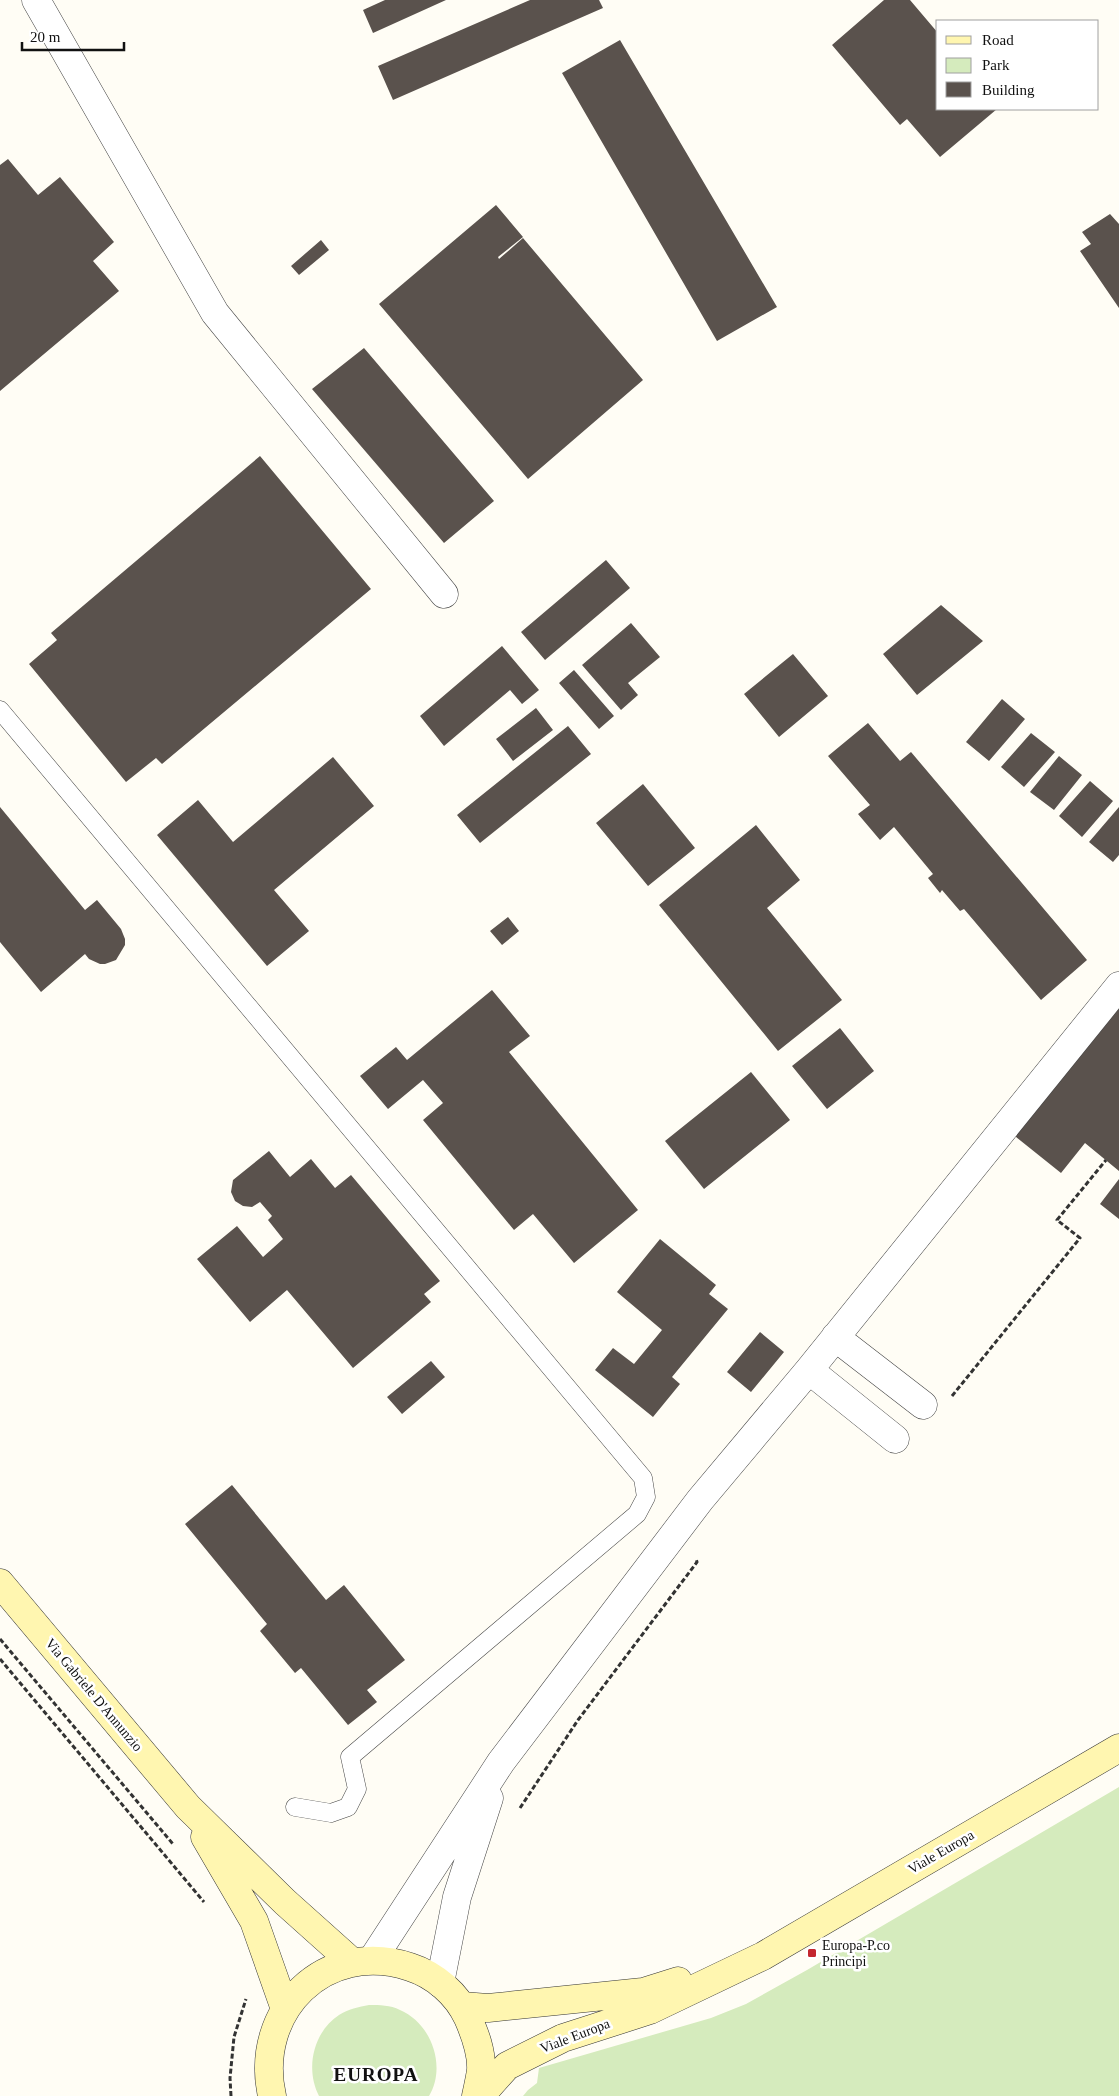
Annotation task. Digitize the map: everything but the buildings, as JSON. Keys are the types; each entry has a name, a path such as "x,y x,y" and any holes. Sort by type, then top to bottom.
{"main road":[{"name":"Via Gabriele D'Annunzio","path":"0,1583 188,1807 286,1902 362,1961"},
{"name":"Viale Europa","path":"480,2096 507,2066 563,2038 650,2010 763,1956 1119,1748"},
{"name":"Via Gabriele D'Annunzio","path":"188,1807 254,1921 285,2009"},
{"name":"Viale Europa","path":"462,2006 488,2008 642,1992 763,1956"},
{"path":"272,2096 268,2080 268,2055 274,2031 285,2009 303,1987 326,1972 362,1961 396,1962 412,1968 440,1983 462,2006 476,2036 481,2069 476,2096"}],"street":[{"path":"36,0 214,313 444,594"},
{"path":"362,1961 501,1762 700,1500 809,1370 1119,986"},
{"path":"835,1337 923,1405"},
{"path":"809,1370 895,1438"},
{"path":"440,1983 457,1897 501,1762"}],"lane":[{"path":"0,710 643,1478 646,1497 637,1514 350,1757 357,1789 348,1807 331,1813 295,1807"}],"path":[{"path":"516,1815 578,1720 697,1562 694,1551"},
{"path":"0,1639 179,1851"},
{"path":"0,1659 210,1909"},
{"path":"232,2096 230,2078 234,2037 246,2001 246,1994"}],"green space":[{"path":"1119,1787 1119,2096 523,2096 537,2083 539,2068 711,2018 746,2004"},
{"path":"369,2005 389,2006 400,2010 411,2016 428,2035 436,2059 434,2084 429,2096 319,2096 315,2085 312,2063 314,2052 323,2031 330,2022 342,2013"}],"place":[{"name":"Europa-P.co Principi","path":"812,1953"}],"district":[{"name":"EUROPA","path":"376,2074"}]}
